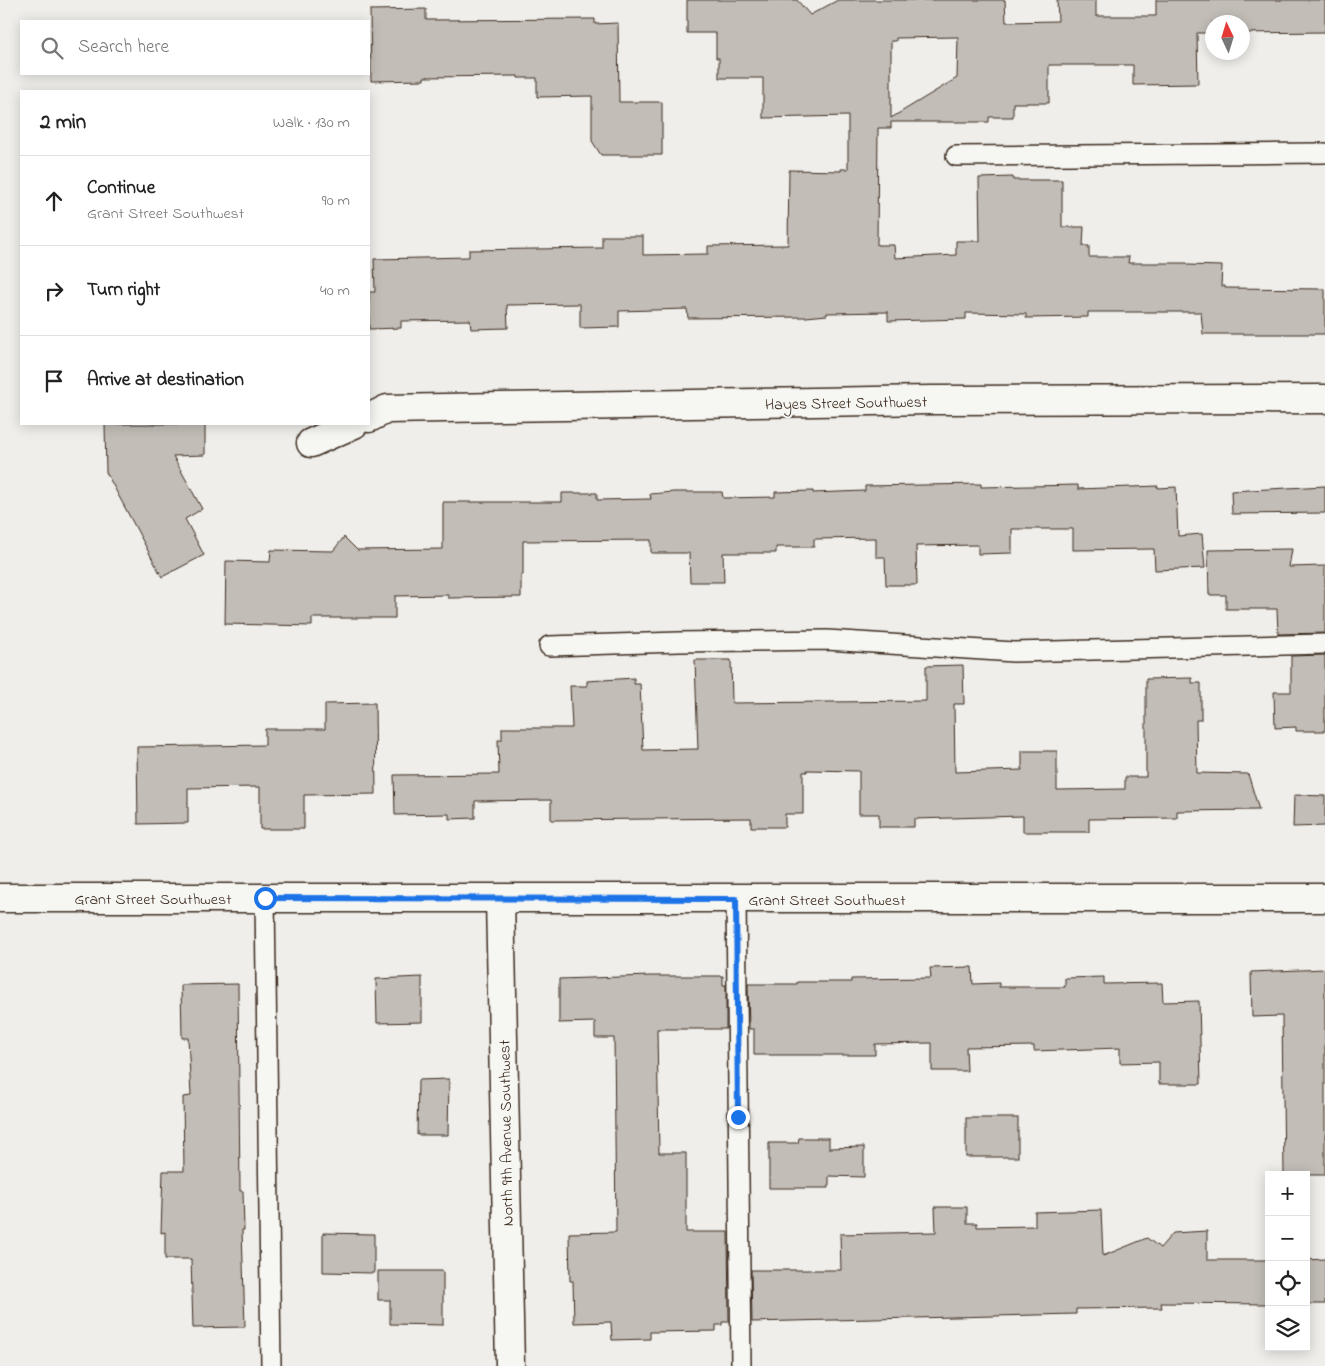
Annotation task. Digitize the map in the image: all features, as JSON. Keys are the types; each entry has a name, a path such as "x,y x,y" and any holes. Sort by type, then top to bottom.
{"street":[{"name":"Hayes Street Southwest","path":"370,418 387,409 940,400 1325,399"},
{"path":"311,443 352,425"},
{"name":"Grant Street Southwest","path":"0,898 1325,898"},
{"name":"North 9th Avenue Southwest","path":"500,899 510,1366"}],"lane":[{"path":"956,156 1325,154"},
{"path":"549,646 827,640 1014,652 1325,644"},
{"path":"265,898 271,1366"},
{"path":"736,899 741,1366"}],"building":[{"path":"687,0 797,0 810,15 838,0 1005,0 1006,22 1058,21 1057,0 1096,0 1096,16 1156,16 1156,0 1325,0 1325,32 1250,33 1250,15 1205,15 1205,33 1197,33 1198,84 1133,85 1133,65 1049,65 1049,103 1013,103 1013,117 989,117 989,122 891,122 891,128 878,128 877,245 894,245 895,258 956,255 956,241 980,241 979,178 1013,177 1013,180 1062,180 1062,227 1084,227 1083,246 1089,246 1089,257 1129,257 1128,263 1187,263 1187,265 1222,266 1221,286 1225,286 1225,288 1325,289 1325,334 1203,334 1201,312 1088,312 1088,317 1026,318 1026,314 966,313 966,319 888,321 888,312 827,313 827,315 806,317 688,318 687,309 619,311 619,327 580,328 580,304 507,305 508,328 471,329 470,320 401,321 401,328 370,329 370,292 375,292 374,259 469,257 469,250 602,248 602,236 643,236 643,255 708,254 708,246 788,245 789,170 841,171 841,169 848,169 848,116 763,118 763,78 719,78 719,58 716,58 716,33 687,33","holes":["958,37 957,78 891,118 891,41 896,41 896,38"]},
{"path":"426,9 426,20 595,19 595,24 618,23 619,102 662,102 662,155 601,155 592,141 592,96 537,97 537,78 518,78 518,76 424,77 424,80 371,81 370,10"},
{"path":"105,425 205,425 205,455 173,456 202,509 185,519 204,555 162,577 106,472"},
{"path":"981,484 981,487 1078,485 1078,489 1176,487 1178,536 1202,534 1205,568 1155,570 1154,549 1073,550 1073,529 1012,529 1012,553 978,554 978,545 916,546 917,585 886,585 885,557 876,557 876,538 814,539 814,547 776,547 776,553 723,553 724,582 690,582 689,553 651,553 651,540 523,541 521,597 448,598 448,595 395,596 395,618 312,618 312,626 225,624 226,561 270,562 271,550 333,551 344,537 357,550 443,549 443,502 562,502 562,493 597,493 597,500 651,499 650,494 674,492 722,492 723,498 775,497 775,492 865,491 865,486"},
{"path":"1325,486 1325,513 1232,514 1231,491"},
{"path":"1292,549 1289,567 1325,566 1325,633 1278,634 1277,609 1226,609 1226,595 1209,595 1208,550"},
{"path":"1325,655 1325,731 1296,731 1296,727 1275,728 1274,692 1291,692 1291,656"},
{"path":"695,660 731,660 732,703 926,701 926,666 963,665 964,704 954,704 955,772 1022,770 1022,751 1057,751 1057,790 1125,789 1125,777 1146,777 1146,679 1192,678 1192,683 1201,683 1201,720 1196,720 1197,773 1248,774 1259,810 1177,811 1177,818 1089,819 1089,832 1023,832 1023,816 914,819 914,827 879,827 879,814 859,814 859,771 807,770 807,772 803,772 803,814 785,814 785,827 751,827 751,818 551,820 551,800 475,801 475,818 449,819 449,814 395,815 394,775 499,774 498,740 502,740 502,728 572,728 570,686 587,686 587,681 634,678 634,684 640,684 643,750 698,749"},
{"path":"375,703 376,794 304,795 304,829 260,829 260,787 188,788 188,823 138,824 137,747 265,745 265,729 325,729 325,704"},
{"path":"1294,795 1325,796 1325,826 1293,827"},
{"path":"972,967 973,984 999,983 999,987 1065,987 1065,978 1104,977 1104,984 1162,983 1163,1002 1199,1001 1201,1084 1159,1084 1159,1062 1120,1063 1120,1048 1034,1051 1034,1046 966,1047 967,1071 932,1071 932,1043 875,1044 875,1055 754,1055 754,1029 749,1029 748,984 851,982 851,979 931,978 930,968"},
{"path":"1325,969 1325,1175 1310,1175 1310,1171 1284,1171 1282,1016 1252,1017 1251,972"},
{"path":"723,976 723,985 726,985 726,1029 657,1029 659,1153 686,1153 686,1232 728,1232 729,1322 722,1322 722,1325 716,1325 716,1331 650,1332 650,1339 612,1340 611,1322 574,1323 573,1281 570,1281 569,1233 616,1232 614,1038 595,1038 595,1022 559,1023 559,979"},
{"path":"422,977 422,1022 377,1023 376,979"},
{"path":"238,984 240,1191 243,1191 244,1230 242,1230 245,1327 193,1328 191,1259 165,1259 165,1232 161,1233 163,1171 184,1171 183,1097 191,1096 188,1038 182,1038 181,985"},
{"path":"449,1079 448,1135 417,1135 418,1080"},
{"path":"966,1118 1018,1118 1018,1157 966,1157"},
{"path":"799,1138 829,1138 829,1148 864,1147 864,1177 829,1176 829,1188 769,1188 769,1143 798,1143"},
{"path":"935,1207 967,1207 967,1223 977,1223 977,1227 1035,1226 1035,1212 1101,1210 1103,1256 1147,1238 1160,1248 1173,1233 1207,1231 1207,1260 1265,1260 1265,1304 1161,1303 1162,1308 1076,1309 1076,1314 752,1322 751,1270 841,1270 840,1234 936,1232"},
{"path":"323,1233 374,1234 374,1273 323,1272"},
{"path":"1325,1259 1325,1304 1310,1304 1310,1260"},
{"path":"378,1271 443,1271 443,1325 390,1324 390,1300 378,1300"}],"route":[{"path":"265,898 736,899 738,1117"}]}
